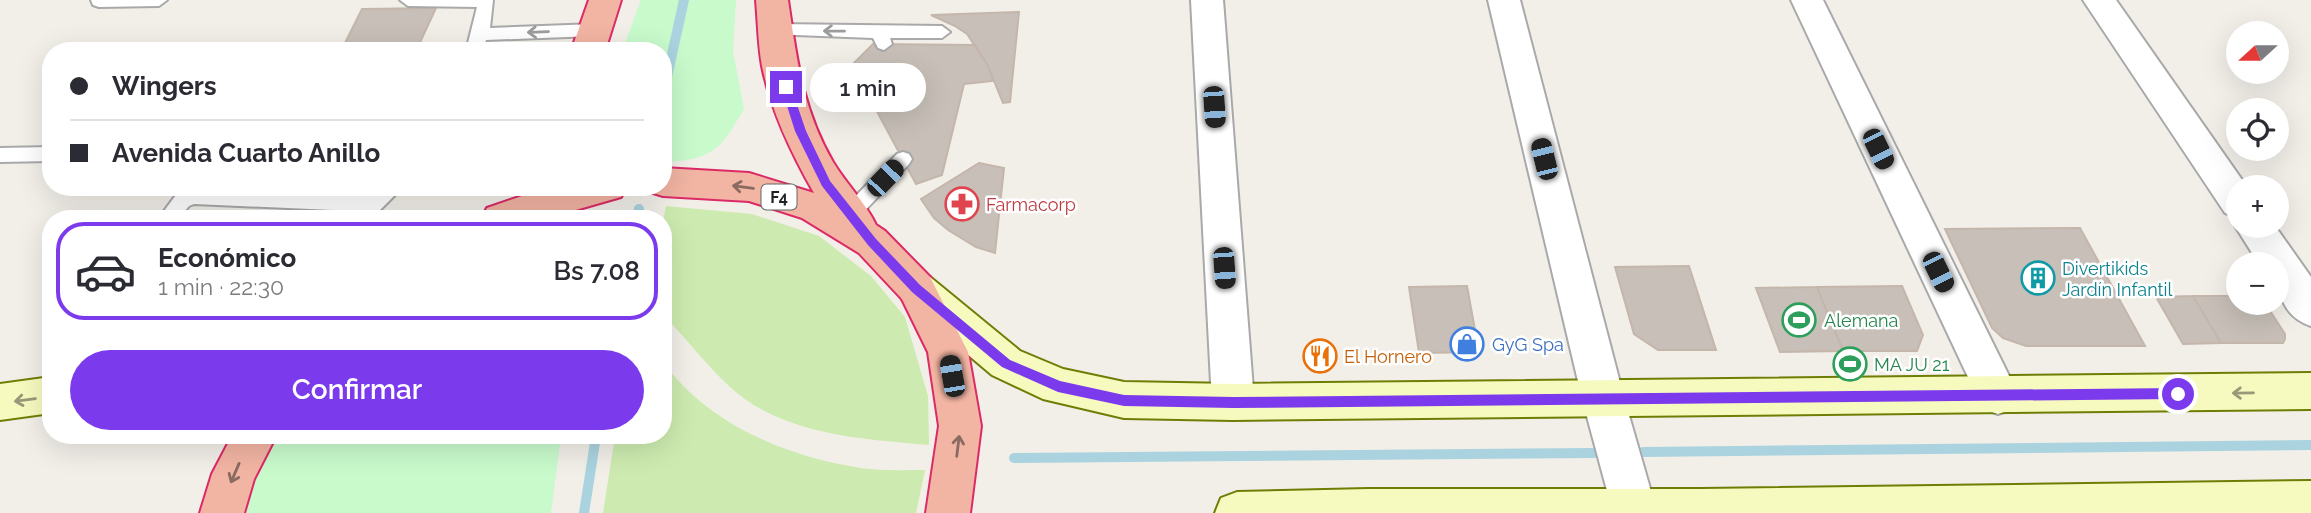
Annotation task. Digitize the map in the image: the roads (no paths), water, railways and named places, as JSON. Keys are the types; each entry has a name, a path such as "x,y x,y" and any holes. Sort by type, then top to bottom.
{"highway":[{"name":"F4","path":"774,15 779,65 800,131 826,183 860,229 916,288 948,352 960,426 948,513"},
{"name":"F4","path":"672,181 749,187 815,208 860,229"},
{"path":"488,210 504,196"},
{"path":"526,210 566,196"},
{"path":"222,513 234,474 251,444"}],"main road":[{"path":"916,288 1006,363 1058,386 1124,400 1604,403 2311,391"},
{"path":"0,402 42,396"},
{"path":"1237,513 1632,502 1702,511 2311,501"}],"street":[{"path":"1207,0 1233,402"},
{"path":"1504,0 1604,403 1632,502"},
{"path":"1807,0 1998,396"},
{"path":"2099,0 2226,185"},
{"path":"2262,238 2311,309"}],"lane":[{"path":"99,1 159,0"},
{"path":"408,0 486,2 477,42"},
{"path":"774,15 882,38 942,32"},
{"path":"480,34 596,27"},
{"path":"0,155 42,154"},
{"path":"860,229 903,159"},
{"path":"369,210 384,196"},
{"path":"173,210 194,197 376,204"}],"waterway":[{"path":"672,54 684,0"},
{"path":"584,513 595,444"},
{"path":"1643,452 2311,445"},
{"path":"1014,458 1594,453"}],"place":[{"name":"Farmacorp","path":"962,204"},
{"name":"Divertikids Jardín Infantil","path":"2038,278"},
{"name":"Alemana","path":"1799,320"},
{"name":"GyG Spa","path":"1467,344"},
{"name":"El Hornero","path":"1320,356"},
{"name":"MA JU 21","path":"1850,364"}]}
